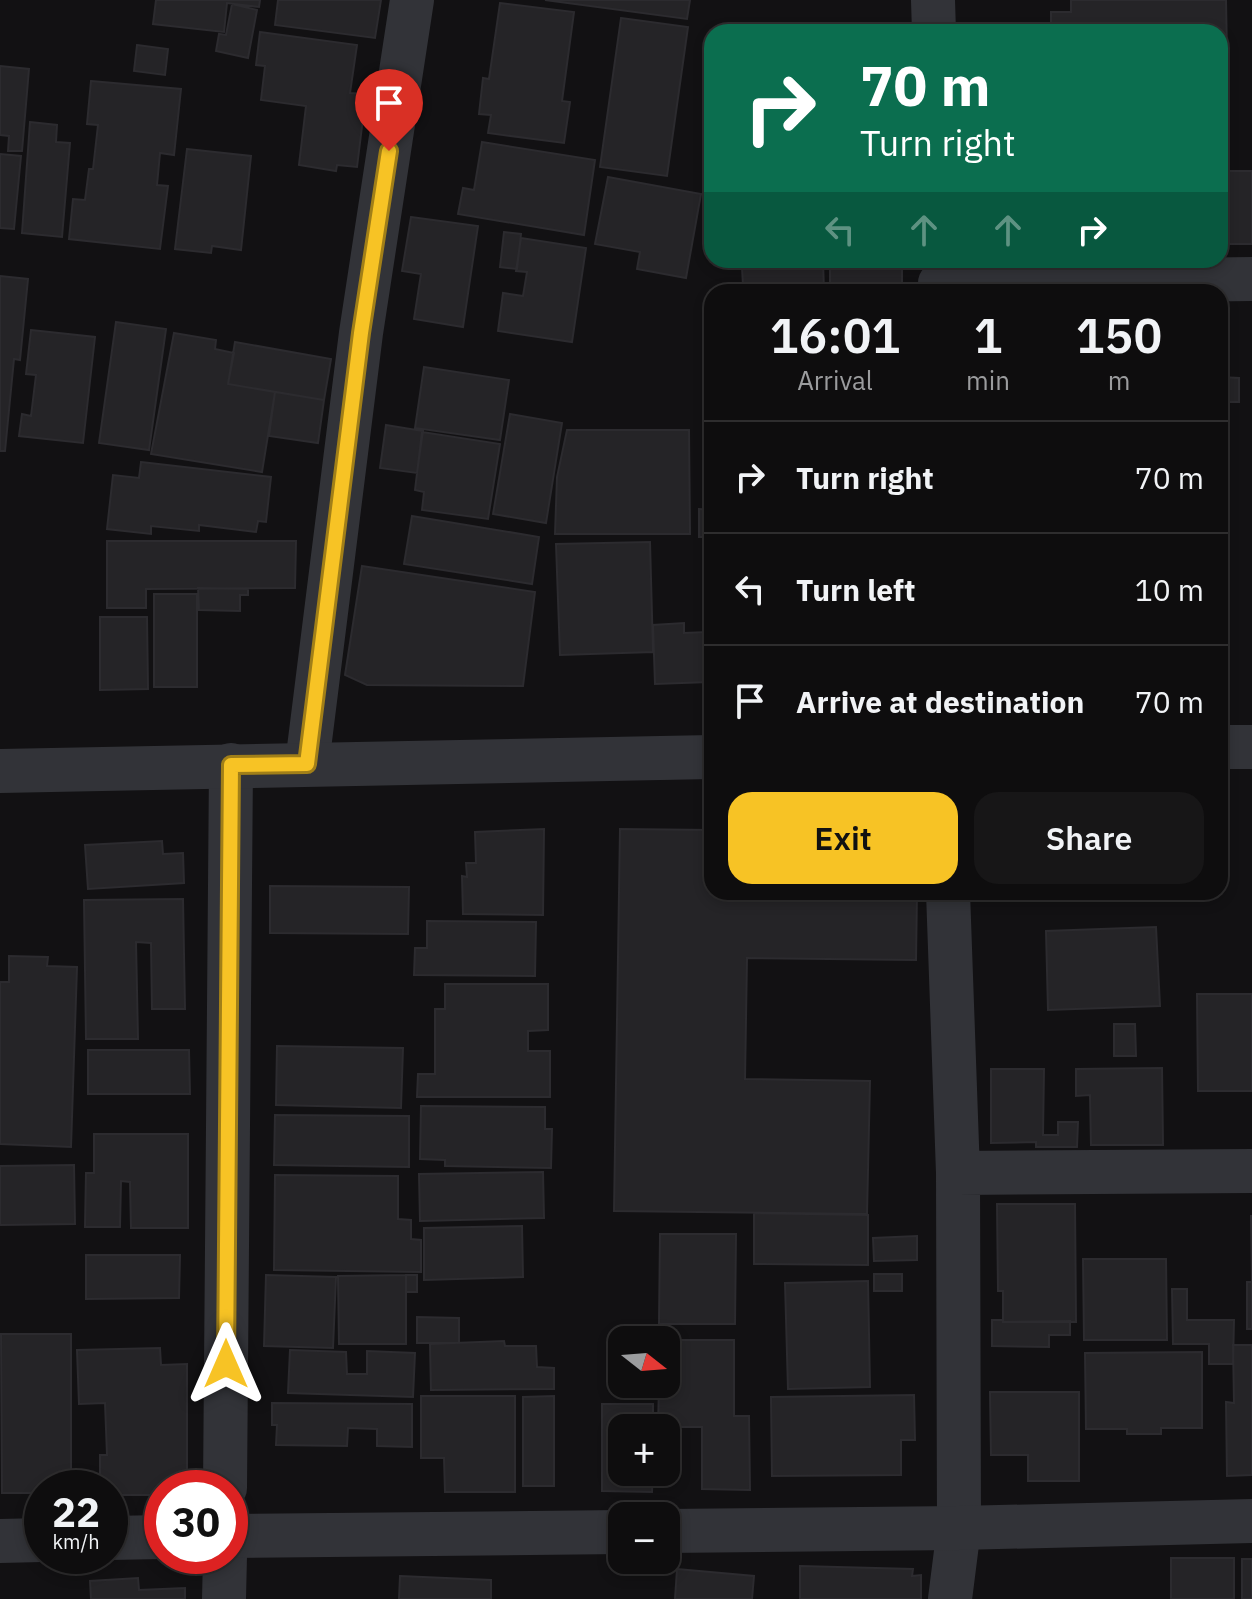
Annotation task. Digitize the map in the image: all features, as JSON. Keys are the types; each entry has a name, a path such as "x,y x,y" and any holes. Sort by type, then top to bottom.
{"street":[{"path":"307,764 361,333 412,0"},
{"path":"933,0 934,24"},
{"path":"940,278 1252,279"},
{"path":"1228,747 1252,747"},
{"path":"0,771 704,757"},
{"path":"225,1470 231,765"},
{"path":"948,900 958,1173 959,1528 950,1599"},
{"path":"958,1173 1252,1171"},
{"path":"680,1531 1252,1521"},
{"path":"248,1536 608,1532"},
{"path":"0,1541 24,1540"},
{"path":"224,1599 225,1574"}],"building":[{"path":"156,0 260,0 259,7 227,3 224,32 153,24"},
{"path":"278,0 381,0 375,38 275,25"},
{"path":"545,0 690,0 687,19"},
{"path":"1071,0 1226,0 1226,24 1051,24 1051,12 1071,12"},
{"path":"500,3 574,12 562,101 570,102 564,143 488,133 491,115 479,114 483,78 489,79"},
{"path":"232,4 257,10 248,58 216,51 219,34 226,35"},
{"path":"621,18 688,27 667,176 600,167"},
{"path":"260,32 357,45 350,93 366,94 357,167 337,165 336,171 299,165 306,106 261,100 265,66 256,65"},
{"path":"137,45 168,49 165,75 134,71"},
{"path":"0,66 29,69 22,151 8,151 9,136 0,135"},
{"path":"91,81 181,89 174,155 160,153 157,185 168,186 160,249 69,239 73,199 85,200 89,169 93,169 98,125 87,124"},
{"path":"30,122 57,125 56,142 70,143 62,237 22,233"},
{"path":"482,142 595,160 584,235 458,214 463,188 474,190"},
{"path":"187,149 251,156 241,250 212,246 211,253 175,249"},
{"path":"0,154 21,156 14,229 0,228"},
{"path":"1228,171 1252,171 1252,244 1228,244"},
{"path":"608,177 701,194 686,278 637,269 640,252 595,244"},
{"path":"411,217 478,226 463,327 414,319 421,274 402,271"},
{"path":"504,232 521,234 517,269 500,267"},
{"path":"521,238 586,248 572,342 498,331 503,293 523,296 527,272 516,271"},
{"path":"742,268 823,268 824,284 743,284"},
{"path":"830,268 902,268 902,284 830,284"},
{"path":"0,276 28,279 20,360 14,359 5,451 0,451"},
{"path":"116,322 166,329 149,450 99,443"},
{"path":"31,330 95,337 83,443 19,436 22,414 31,416 36,375 26,374"},
{"path":"174,333 216,340 215,349 234,353 228,384 275,392 262,472 151,454"},
{"path":"235,342 331,359 324,400 228,384"},
{"path":"424,367 509,380 500,440 415,428"},
{"path":"1228,377 1239,378 1239,402 1228,402"},
{"path":"275,392 324,400 318,443 269,436"},
{"path":"510,414 562,423 546,523 493,514"},
{"path":"386,425 423,431 417,473 380,468"},
{"path":"567,430 689,430 690,534 555,534 557,477"},
{"path":"422,432 500,444 488,519 422,510 424,492 415,490"},
{"path":"141,462 271,477 266,522 258,521 256,532 199,525 199,531 151,526 151,534 107,529 113,475 139,478"},
{"path":"699,509 704,509 704,537 699,537"},
{"path":"412,516 539,537 532,584 404,564"},
{"path":"107,541 296,541 295,588 146,589 146,608 107,608"},
{"path":"650,542 653,652 560,655 556,544"},
{"path":"362,566 535,592 523,686 367,685 345,675"},
{"path":"198,588 248,589 248,595 240,595 240,611 199,610"},
{"path":"154,594 197,594 197,687 154,687"},
{"path":"100,617 147,617 148,689 100,690"},
{"path":"684,623 684,633 704,632 704,682 655,684 653,625"},
{"path":"544,829 543,915 463,914 462,876 467,877 466,863 476,863 475,832"},
{"path":"620,829 704,830 704,900 917,900 916,960 747,958 745,1079 870,1081 867,1214 614,1211"},
{"path":"162,841 163,854 183,853 184,883 88,889 85,845"},
{"path":"270,886 409,887 408,934 270,933"},
{"path":"183,899 185,1009 152,1009 151,943 136,942 138,1039 86,1039 84,900"},
{"path":"427,921 536,922 535,976 414,975 415,948 427,948"},
{"path":"1156,927 1160,1006 1048,1010 1046,931"},
{"path":"9,956 48,957 47,966 77,967 71,1147 0,1144 0,982 9,982"},
{"path":"445,984 548,984 548,1030 528,1031 528,1051 550,1051 550,1097 417,1097 418,1074 435,1074 435,1009 445,1009"},
{"path":"1197,994 1252,994 1252,1091 1198,1091"},
{"path":"1114,1024 1135,1024 1136,1056 1114,1056"},
{"path":"277,1046 403,1048 401,1108 276,1105"},
{"path":"88,1050 189,1050 190,1094 88,1094"},
{"path":"1162,1068 1163,1145 1091,1145 1090,1095 1076,1096 1076,1069"},
{"path":"991,1069 1044,1069 1043,1135 1058,1135 1058,1122 1078,1122 1077,1147 1036,1147 1036,1142 991,1143"},
{"path":"421,1106 545,1107 545,1129 552,1129 551,1168 445,1166 445,1160 420,1159"},
{"path":"275,1115 409,1116 409,1167 274,1165"},
{"path":"94,1134 188,1134 188,1228 131,1228 130,1182 121,1181 120,1227 85,1227 86,1173 94,1173"},
{"path":"74,1165 75,1224 0,1225 0,1166"},
{"path":"543,1172 544,1218 420,1221 419,1174"},
{"path":"275,1175 398,1176 398,1219 411,1220 411,1239 421,1240 421,1272 274,1270"},
{"path":"997,1204 1075,1204 1076,1322 1003,1322 1003,1291 998,1291"},
{"path":"754,1213 868,1215 868,1265 754,1264"},
{"path":"522,1226 523,1277 424,1280 424,1228"},
{"path":"660,1234 736,1234 735,1324 659,1324"},
{"path":"917,1236 917,1260 874,1261 873,1238"},
{"path":"86,1255 180,1255 179,1298 86,1299"},
{"path":"1083,1259 1166,1259 1167,1340 1084,1340"},
{"path":"874,1274 902,1274 902,1291 874,1291"},
{"path":"266,1275 336,1277 333,1348 264,1346"},
{"path":"406,1275 406,1344 339,1344 338,1276"},
{"path":"406,1275 417,1275 417,1292 406,1292"},
{"path":"868,1281 870,1387 788,1389 785,1283"},
{"path":"1247,1282 1252,1282 1252,1329 1247,1329"},
{"path":"1172,1289 1187,1289 1187,1320 1234,1320 1233,1364 1209,1364 1209,1344 1173,1344"},
{"path":"417,1317 459,1318 459,1343 417,1343"},
{"path":"992,1320 1070,1321 1070,1335 1049,1335 1049,1347 992,1346"},
{"path":"1,1334 71,1334 71,1470 24,1470 24,1493 2,1493"},
{"path":"680,1340 734,1340 734,1416 749,1416 750,1490 702,1489 702,1427 680,1427 680,1414 658,1414 659,1398 680,1398"},
{"path":"504,1341 505,1346 536,1346 537,1367 554,1368 554,1389 431,1390 430,1344"},
{"path":"1233,1345 1252,1345 1252,1475 1227,1476 1226,1402 1234,1403"},
{"path":"160,1348 161,1365 187,1364 187,1470 144,1470 144,1495 128,1495 128,1470 100,1470 100,1455 107,1455 105,1403 79,1404 77,1350"},
{"path":"290,1350 346,1352 347,1374 367,1374 367,1351 415,1353 413,1397 288,1393"},
{"path":"1202,1352 1202,1428 1161,1428 1161,1434 1127,1434 1127,1429 1086,1429 1085,1353"},
{"path":"990,1392 1079,1392 1079,1481 1028,1481 1028,1455 991,1455"},
{"path":"914,1395 915,1440 901,1440 901,1475 772,1476 771,1397"},
{"path":"421,1396 515,1396 515,1492 445,1492 444,1458 421,1458"},
{"path":"554,1396 554,1486 523,1486 523,1397"},
{"path":"272,1403 412,1404 412,1447 377,1446 377,1429 348,1428 347,1446 276,1445 277,1425 272,1425"},
{"path":"602,1404 653,1404 653,1414 608,1414 608,1486 652,1486 652,1492 602,1491"},
{"path":"1171,1558 1234,1558 1234,1599 1171,1599"},
{"path":"1242,1559 1252,1559 1252,1599 1242,1599"},
{"path":"800,1566 913,1569 912,1576 921,1575 921,1599 800,1599"},
{"path":"680,1569 754,1576 752,1599 675,1599 677,1574 680,1574"},
{"path":"400,1576 491,1580 491,1599 399,1599"},
{"path":"138,1578 139,1590 185,1588 185,1599 91,1599 90,1581"}],"route":[{"path":"226,1364 231,765 307,764 361,333 389,151"}]}
